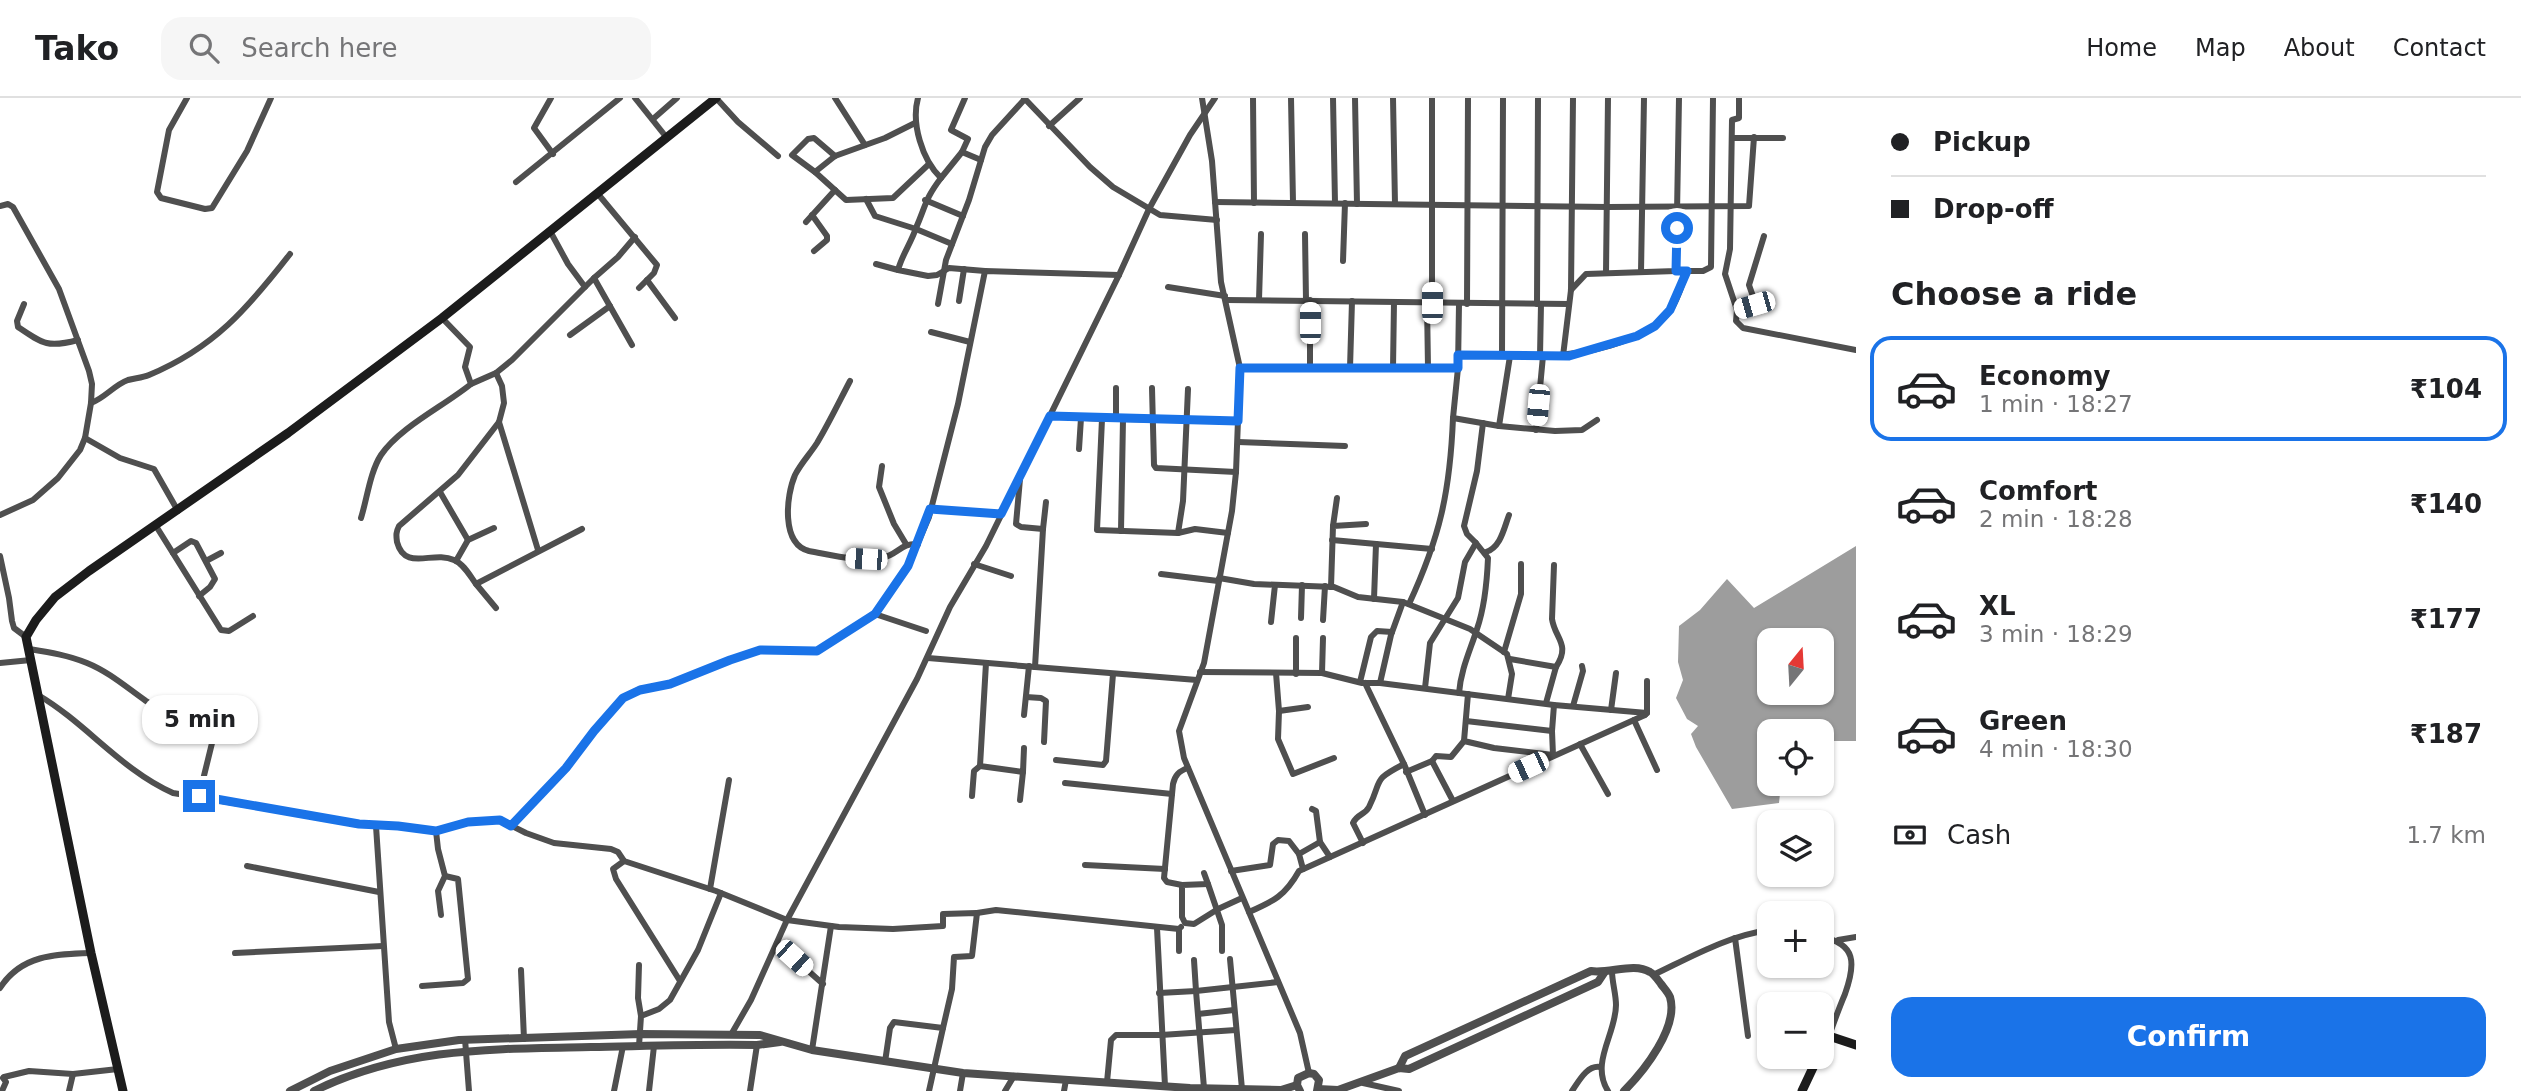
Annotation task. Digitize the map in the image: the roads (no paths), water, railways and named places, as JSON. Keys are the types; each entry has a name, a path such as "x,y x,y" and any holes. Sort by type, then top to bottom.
{"main road":[{"path":"122,1091 26,637 36,620 55,597 89,571 288,433 442,318 716,98"},
{"path":"1834,1038 1856,1045"},
{"path":"1802,1091 1812,1069"}],"street":[{"path":"187,98 169,130 157,192 161,198 205,209 212,208 247,150 271,98"},
{"path":"551,98 534,128 553,154"},
{"path":"516,181 620,98"},
{"path":"635,98 667,138"},
{"path":"653,120 677,98"},
{"path":"716,98 738,122 778,156"},
{"path":"835,98 865,145"},
{"path":"918,98 915,123 929,164 941,178"},
{"path":"898,270 925,200 962,152 968,139 951,130 965,98"},
{"path":"1049,126 1080,98"},
{"path":"1202,98 1217,220 1221,282 1240,368 1238,442 1228,533 1219,579 1200,672 1179,731 1188,768 1300,1033 1309,1073"},
{"path":"732,1033 751,1000 787,920 928,658 950,607 986,546 1149,209 1215,98"},
{"path":"1253,98 1254,203"},
{"path":"1291,98 1293,202"},
{"path":"1333,98 1335,203"},
{"path":"1355,98 1357,204"},
{"path":"1393,98 1395,204"},
{"path":"1428,368 1432,98"},
{"path":"1380,683 1392,632 1432,549 1444,510 1449,480 1463,304 1468,98"},
{"path":"1499,426 1506,356 1502,304 1503,98"},
{"path":"1536,430 1541,356 1537,206 1538,98"},
{"path":"1563,356 1571,290 1573,98"},
{"path":"1606,273 1608,98"},
{"path":"1641,272 1644,98"},
{"path":"1676,271 1679,98"},
{"path":"1571,290 1586,274 1703,271 1711,267 1713,98"},
{"path":"1739,98 1739,118 1732,120 1730,249 1725,274 1737,310 1736,321 1743,328 1856,350"},
{"path":"938,304 944,269 981,160 992,135 1024,99 1113,187 1167,218 1217,220"},
{"path":"815,172 835,156 915,123"},
{"path":"1215,202 1749,206 1754,137"},
{"path":"835,156 814,138 808,139 792,155 849,202 893,198 929,164"},
{"path":"1733,138 1783,138"},
{"path":"962,152 981,160"},
{"path":"806,222 835,190"},
{"path":"598,194 657,265 654,273 639,288"},
{"path":"866,199 875,216 952,244"},
{"path":"925,200 963,216"},
{"path":"1343,261 1345,203"},
{"path":"0,206 8,204 13,207 59,289 92,384 92,403 80,450 50,485 33,500 0,515"},
{"path":"812,215 827,236 827,240 814,251"},
{"path":"550,231 568,264 585,287"},
{"path":"1259,300 1261,234"},
{"path":"1306,234 1310,368"},
{"path":"1737,310 1754,305 1749,285 1764,236"},
{"path":"361,518 377,462 384,451 471,384 496,373 512,360 618,257 635,237"},
{"path":"92,403 126,381 148,375 204,345 229,326 290,254"},
{"path":"876,264 929,276 937,275 944,269 1119,275"},
{"path":"959,301 964,269"},
{"path":"511,826 566,768 623,698 640,690 670,684 760,650 817,651 875,614 908,566 930,509 958,404 985,271"},
{"path":"1458,355 1563,356 1637,336 1655,326 1670,310 1687,271"},
{"path":"594,278 632,345"},
{"path":"647,280 674,318"},
{"path":"1168,287 1226,298 1259,300 1569,304"},
{"path":"1350,368 1352,301"},
{"path":"1393,368 1394,302"},
{"path":"24,304 17,321 18,327 45,344 55,346 78,340"},
{"path":"570,335 610,306"},
{"path":"442,318 470,347 465,367 471,384"},
{"path":"931,332 970,342"},
{"path":"1240,368 1458,368"},
{"path":"496,373 502,386 504,403 499,422 458,475 402,522 396,535 400,552 408,558 447,558 456,561 496,608"},
{"path":"850,381 823,432 795,475 788,509 794,542 800,549 866,559 881,558 897,552 906,544 918,544"},
{"path":"1116,388 1120,419 1121,531"},
{"path":"1152,388 1156,468 1236,472"},
{"path":"1178,533 1183,500 1188,389"},
{"path":"1050,416 1238,421"},
{"path":"1079,449 1081,418"},
{"path":"1453,418 1536,430 1582,430 1597,420"},
{"path":"1102,419 1097,530 1178,533 1195,529 1228,533"},
{"path":"499,422 538,550"},
{"path":"1459,693 1464,664 1476,633 1487,577 1486,552 1466,534 1464,526 1475,483 1483,424"},
{"path":"85,438 120,458 154,469 178,511"},
{"path":"1238,442 1345,446"},
{"path":"882,466 879,487 894,524 906,544"},
{"path":"1020,478 1016,524 1043,529"},
{"path":"440,492 468,540"},
{"path":"1323,620 1337,498"},
{"path":"1024,715 1032,667 1046,502"},
{"path":"930,509 1001,514"},
{"path":"1486,552 1499,542 1509,514"},
{"path":"1333,526 1366,524"},
{"path":"156,526 221,630 225,632 253,616"},
{"path":"456,561 468,540 494,528"},
{"path":"476,584 582,529"},
{"path":"1332,540 1432,549"},
{"path":"173,553 191,541 196,543 215,579 199,596"},
{"path":"1425,688 1430,643 1458,598 1465,562 1476,543"},
{"path":"1374,599 1376,544"},
{"path":"206,561 220,553"},
{"path":"0,556 12,621 15,628 26,637"},
{"path":"974,564 1011,576"},
{"path":"1504,652 1521,594 1521,564"},
{"path":"1553,755 1550,704 1556,667 1561,660 1563,646 1552,620 1554,565"},
{"path":"1161,574 1254,584 1328,587 1358,597 1406,603 1476,633 1504,652 1510,659 1512,674 1508,699"},
{"path":"1271,622 1275,585"},
{"path":"1301,618 1302,585"},
{"path":"875,614 926,631"},
{"path":"1392,632 1377,631 1371,637 1362,683 1405,768 1425,815"},
{"path":"1296,638 1296,674"},
{"path":"1322,673 1324,638"},
{"path":"29,649 72,657 88,663 116,678 148,702 214,735 199,796"},
{"path":"928,658 1197,680"},
{"path":"1510,659 1556,667"},
{"path":"0,663 31,660"},
{"path":"972,796 974,771 980,766 986,663"},
{"path":"1573,706 1582,666"},
{"path":"1200,672 1322,673 1362,683 1647,713"},
{"path":"1276,673 1278,739 1293,774 1334,758"},
{"path":"1612,710 1616,673"},
{"path":"1056,760 1103,765 1107,761 1112,674"},
{"path":"1647,681 1647,713"},
{"path":"1363,844 1353,823 1368,809 1382,776 1432,761 1436,756 1451,757 1464,741 1468,694"},
{"path":"38,695 56,706 121,761 155,785 173,793 376,826 436,831 468,822 500,820 554,843 611,849 618,852 624,861 710,889 787,920 831,926 893,929 943,926 943,914 996,910 1179,929"},
{"path":"1026,697 1046,701 1044,742"},
{"path":"1279,711 1308,707"},
{"path":"1249,912 1274,901 1288,890 1303,869 1647,713"},
{"path":"1634,720 1657,770"},
{"path":"1466,721 1552,731"},
{"path":"1464,741 1494,748 1553,755"},
{"path":"1580,744 1608,794"},
{"path":"1020,800 1024,748"},
{"path":"1432,761 1453,801"},
{"path":"980,766 1023,772"},
{"path":"1188,768 1174,777 1166,881 1182,885 1208,884"},
{"path":"710,889 729,780"},
{"path":"1065,783 1172,794"},
{"path":"1312,808 1316,811 1320,842 1330,857"},
{"path":"376,826 389,1023 396,1049"},
{"path":"436,831 445,876 438,891 441,915"},
{"path":"1231,871 1270,865 1273,844 1278,840 1289,841 1299,854 1303,869"},
{"path":"1299,854 1320,842"},
{"path":"624,861 614,869 616,879 680,981"},
{"path":"1085,865 1165,869"},
{"path":"247,866 379,892"},
{"path":"1203,873 1218,909 1222,951"},
{"path":"422,986 463,983 468,979 458,879 445,876"},
{"path":"1182,885 1182,917 1185,923"},
{"path":"641,1016 659,1009 670,1000 698,950 721,893"},
{"path":"1185,923 1194,924 1242,898"},
{"path":"929,1091 952,989 954,957 972,956 977,913"},
{"path":"1179,951 1179,929 1185,923"},
{"path":"812,1050 831,926"},
{"path":"1157,928 1165,1086"},
{"path":"1653,975 1735,938 1757,933"},
{"path":"1834,939 1856,937"},
{"path":"1735,938 1748,1036"},
{"path":"1834,1023 1855,966 1852,952 1838,940"},
{"path":"777,943 823,984"},
{"path":"235,953 383,946"},
{"path":"0,988 6,978 28,961 55,954 91,953"},
{"path":"1230,959 1242,1089"},
{"path":"1194,960 1204,1088"},
{"path":"639,965 639,1046"},
{"path":"290,1091 330,1071 396,1049 465,1040 732,1033 760,1035 812,1050 962,1073 1088,1081 1142,1088 1165,1086 1189,1089 1281,1090 1298,1088 1301,1075 1309,1073 1317,1077 1317,1090 1338,1091 1399,1068 1409,1069 1598,982 1608,972 1640,968 1653,975 1669,994 1671,1016 1655,1053 1624,1091"},
{"path":"521,970 524,1039"},
{"path":"1608,972 1616,1006 1600,1067 1608,1091"},
{"path":"1159,993 1234,989 1278,982"},
{"path":"1198,1014 1234,1010"},
{"path":"885,1062 890,1028 894,1022 943,1028"},
{"path":"1111,1085 1112,1037 1236,1030"},
{"path":"465,1040 469,1091"},
{"path":"314,1091 401,1060 466,1049 757,1045 783,1041"},
{"path":"750,1091 757,1045"},
{"path":"614,1091 623,1046"},
{"path":"649,1091 654,1046"},
{"path":"1572,1091 1589,1069 1600,1067"},
{"path":"2,1091 6,1082 2,1078 29,1071 73,1074 118,1069"},
{"path":"960,1091 962,1073"},
{"path":"69,1091 73,1074"},
{"path":"1004,1091 1014,1076"},
{"path":"1065,1091 1066,1080"},
{"path":"1086,1091 1088,1081"},
{"path":"1363,1083 1399,1091"}]}
